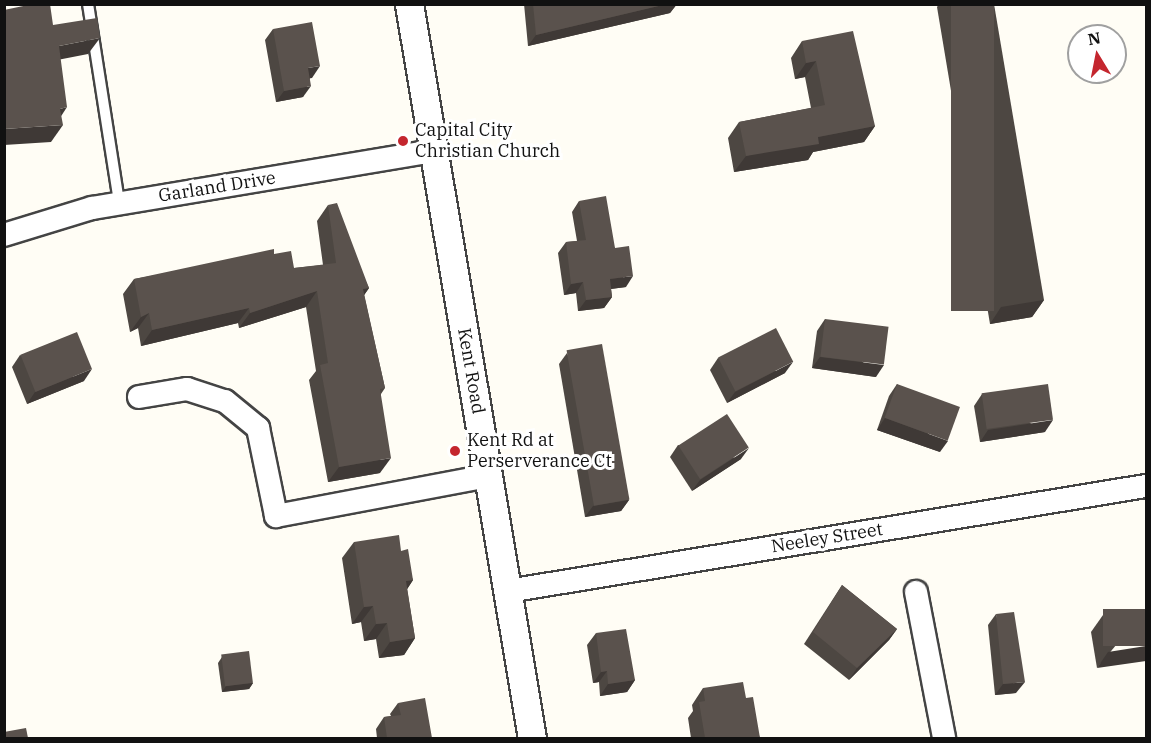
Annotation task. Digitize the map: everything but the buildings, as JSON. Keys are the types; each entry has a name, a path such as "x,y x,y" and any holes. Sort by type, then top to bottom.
{"street":[{"name":"Kent Road","path":"409,4 532,738"},
{"name":"Garland Drive","path":"4,235 119,203 433,151"},
{"path":"139,397 187,389 225,401 258,428 276,516 488,476"},
{"name":"Neeley Street","path":"508,591 1146,486"},
{"path":"916,592 944,738"}],"lane":[{"path":"88,4 119,203"}],"place":[{"name":"Capital City Christian Church","path":"403,141"},
{"name":"Kent Rd at Perserverance Ct","path":"455,451"}]}
